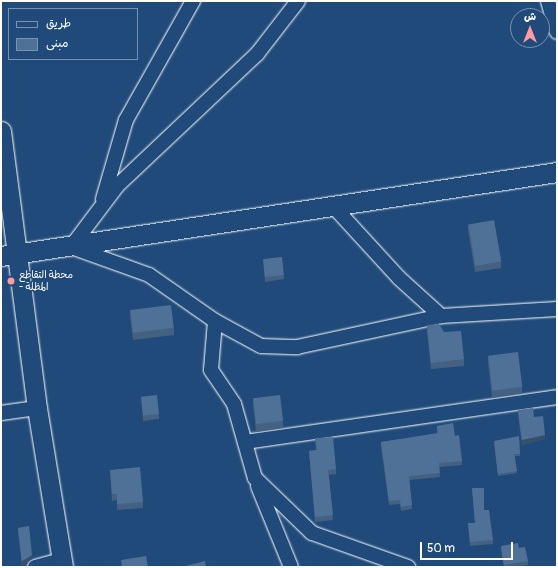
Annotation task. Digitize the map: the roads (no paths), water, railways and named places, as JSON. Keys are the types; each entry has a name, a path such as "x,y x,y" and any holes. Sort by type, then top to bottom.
{"street":[{"path":"100,208 126,120 193,1"},
{"path":"71,247 117,186 256,54 298,1"},
{"path":"548,1 557,32"},
{"path":"1,131 9,255 37,408 62,563 35,567"},
{"path":"9,255 71,247 557,172"},
{"path":"334,206 399,278 441,316"},
{"path":"71,247 149,275 215,320 261,346 297,347 441,316 557,309"},
{"path":"215,320 211,370 234,404 255,478 291,567"},
{"path":"245,442 557,397"},
{"path":"1,414 37,408"},
{"path":"255,478 312,533 408,567"}],"place":[{"name":"محطة التقاطع - المظلة","path":"11,281"}]}
